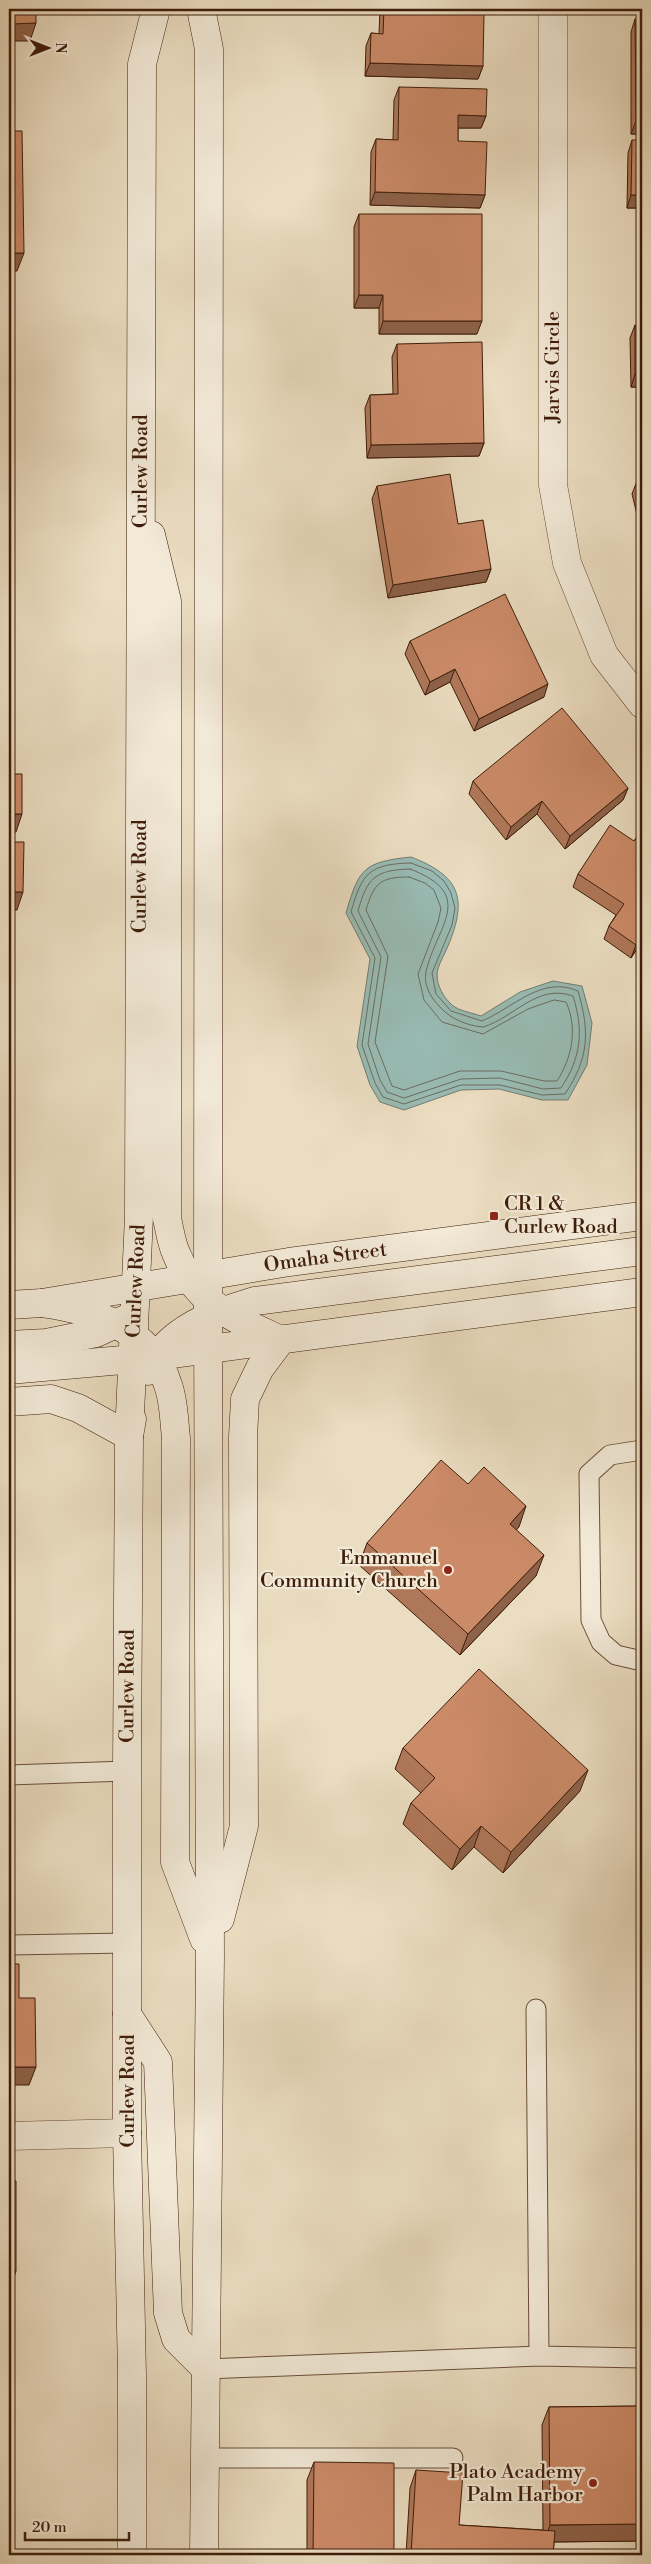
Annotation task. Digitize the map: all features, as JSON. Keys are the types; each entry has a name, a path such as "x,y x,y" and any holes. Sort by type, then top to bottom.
{"main road":[{"name":"Curlew Road","path":"132,2555 132,2375 127,2133 129,1436 136,1329 140,1206 142,64 156,9"},
{"path":"188,1276 208,1223 209,49 201,9"},
{"name":"Jarvis Circle","path":"553,9 553,485 567,563 585,609 604,655 642,704"},
{"path":"141,493 167,601 166,1219 175,1252 188,1276 213,1310 281,1340 260,1368 246,1399 243,1437 244,1826 210,1956"},
{"name":"Omaha Street","path":"9,1370 136,1329 188,1276 642,1216"},
{"path":"9,1346 46,1343 96,1333 136,1329 182,1330 213,1310 255,1301 642,1251"},
{"name":"Omaha Street","path":"9,1305 42,1303 209,1349 642,1292"},
{"path":"42,1303 74,1307 136,1329 169,1386 176,1438 175,1862 210,1956"},
{"path":"204,2555 210,1956 209,1349 213,1310"},
{"path":"9,1402 51,1399 78,1408 129,1436"},
{"path":"127,2014 158,2062 168,2313 176,2339 206,2368"},
{"path":"9,2136 127,2133"}],"lane":[{"path":"642,1450 610,1455 589,1474 591,1620 601,1642 616,1655 642,1661"},
{"path":"9,1775 127,1771"},
{"path":"9,1945 127,1943"},
{"path":"536,2010 540,2356"},
{"path":"206,2368 540,2356 642,2358"},
{"path":"205,2458 453,2458"}],"water":[{"path":"411,857 440,872 450,881 455,891 458,902 458,915 448,946 437,971 438,983 446,999 452,1005 481,1016 520,992 553,981 582,986 592,1023 587,1065 568,1100 542,1100 499,1089 461,1090 404,1110 380,1102 370,1085 357,1046 370,959 346,913 355,886 366,870 373,865 383,862"}],"building":[{"path":"9,9 36,9 36,23 10,24 11,95 9,95"},
{"path":"384,9 456,9 455,14 484,14 483,66 370,63 371,33 383,34"},
{"path":"635,19 642,19 642,121 636,121"},
{"path":"399,87 487,89 486,116 458,115 458,141 487,142 485,195 375,192 376,139 398,140"},
{"path":"9,131 22,131 24,253 9,253"},
{"path":"632,140 642,140 642,195 631,195"},
{"path":"359,214 482,214 482,321 383,321 383,295 359,295"},
{"path":"10,286 11,336 9,336"},
{"path":"635,325 642,325 642,374 635,374"},
{"path":"482,342 484,443 371,445 370,395 398,394 397,344"},
{"path":"9,362 11,362 12,412 9,412"},
{"path":"9,446 12,446 14,569 9,569"},
{"path":"450,474 458,524 483,520 491,569 393,585 377,486"},
{"path":"642,480 642,503 637,481"},
{"path":"505,594 548,684 479,719 455,669 430,682 410,641"},
{"path":"562,708 628,788 570,836 542,801 511,827 473,781"},
{"path":"9,774 22,774 22,814 9,814"},
{"path":"610,825 634,841 642,829 642,935 636,945 609,926 624,904 578,874"},
{"path":"9,842 24,842 23,892 9,892"},
{"path":"9,922 13,922 14,977 9,977"},
{"path":"9,1092 10,1142 9,1142"},
{"path":"9,1166 12,1166 12,1212 9,1212"},
{"name":"Emmanuel Community Church","path":"441,1460 468,1484 484,1467 526,1506 510,1524 544,1555 468,1634 367,1543"},
{"path":"479,1669 588,1770 511,1852 481,1826 460,1849 411,1803 435,1778 403,1748"},
{"path":"9,1964 19,1964 19,1998 35,1998 36,2067 9,2067"},
{"path":"9,2181 16,2181 16,2271 9,2271"},
{"name":"Plato Academy Palm Harbor","path":"642,2406 642,2524 550,2525 549,2407"},
{"path":"314,2462 394,2463 394,2555 313,2555"},
{"path":"416,2470 463,2473 459,2525 555,2531 553,2555 411,2555"}],"place":[{"name":"CR 1 & Curlew Road","path":"494,1216"},
{"name":"Emmanuel Community Church","path":"448,1570"},
{"name":"Plato Academy Palm Harbor","path":"593,2483"}]}
